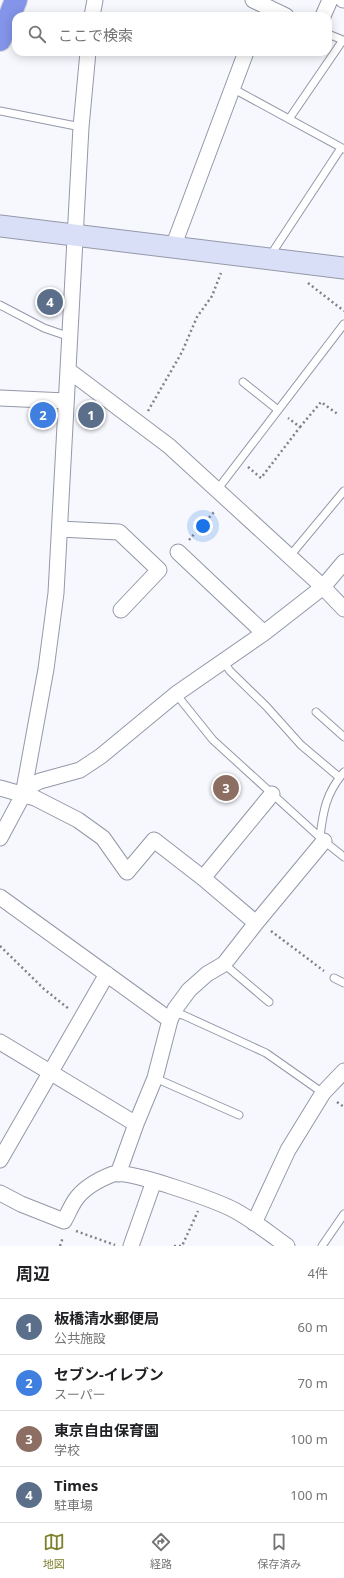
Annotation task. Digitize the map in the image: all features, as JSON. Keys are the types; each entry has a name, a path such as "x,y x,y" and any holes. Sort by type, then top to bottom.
{"highway":[{"path":"0,9 4,0"},
{"path":"0,40 16,0"}],"street":[{"path":"93,12 95,0"},
{"path":"325,12 330,0"},
{"path":"259,7 274,12"},
{"path":"23,795 46,669 56,593 81,127 88,56"},
{"path":"173,247 244,56"},
{"path":"0,226 344,268"},
{"path":"68,370 169,446 323,587 344,609"},
{"path":"0,398 66,401"},
{"path":"60,529 119,532 159,570 121,610"},
{"path":"178,552 264,633"},
{"path":"0,838 23,795 32,785 40,781 80,770 101,756 176,694 264,633 323,587 344,562"},
{"path":"0,788 34,798 78,820 103,838 127,872 154,840 257,922"},
{"path":"203,878 272,794"},
{"path":"118,1174 155,1078 172,1016 189,990 207,974 224,964 322,839"},
{"path":"0,897 108,974 172,1016"},
{"path":"0,1160 108,974"},
{"path":"0,1042 51,1071 136,1124"},
{"path":"254,1223 288,1150 323,1093 344,1071"},
{"path":"0,1193 21,1204 64,1221 76,1199 89,1186 114,1174 129,1175 154,1181 235,1210 287,1246"},
{"path":"131,1246 154,1181"}],"lane":[{"path":"289,119 343,40 332,36"},
{"path":"232,88 343,148 268,259"},
{"path":"0,111 81,127"},
{"path":"0,305 44,328 70,338"},
{"path":"222,494 240,460 344,324"},
{"path":"243,382 278,410"},
{"path":"289,557 344,491"},
{"path":"223,661 302,745 341,778 328,795 322,815 322,839"},
{"path":"176,694 213,740 322,839 344,857"},
{"path":"316,712 344,736"},
{"path":"224,964 270,1002"},
{"path":"334,978 344,983"},
{"path":"172,1016 183,1015 266,1054 323,1093"},
{"path":"155,1078 239,1115"},
{"path":"322,1246 344,1214"}],"path":[{"path":"140,424 182,352 197,317 212,296 228,253"},
{"path":"302,279 344,311"},
{"path":"240,460 261,478 321,402 339,415"},
{"path":"278,410 300,427"},
{"path":"178,552 222,494"},
{"path":"257,922 334,978"},
{"path":"0,946 44,989 81,1019"},
{"path":"174,1246 182,1246 204,1198"},
{"path":"74,1230 117,1246"}],"place":[{"name":"Times","path":"50,302"},
{"name":"セブン-イレブン","path":"43,415"},
{"name":"板橋清水郵便局","path":"91,415"},
{"name":"東京自由保育園","path":"226,788"}]}
